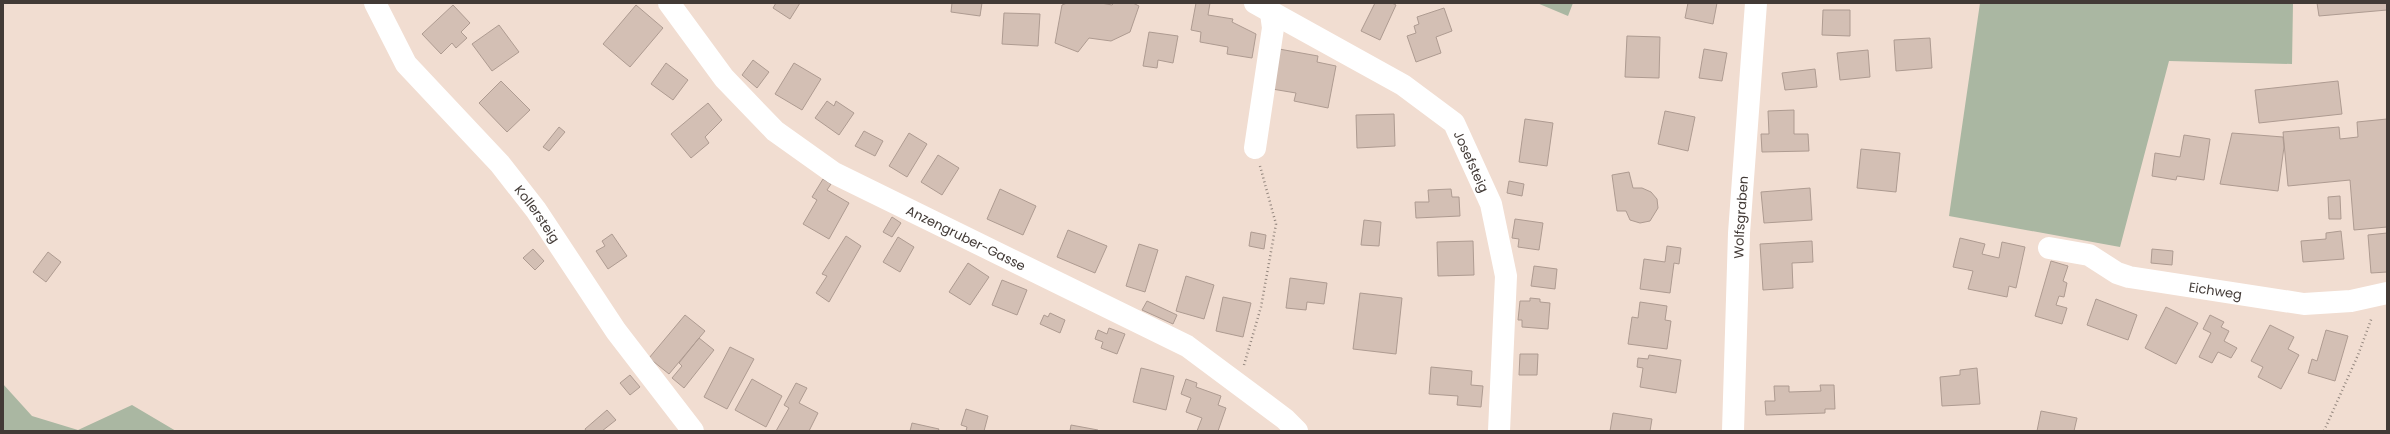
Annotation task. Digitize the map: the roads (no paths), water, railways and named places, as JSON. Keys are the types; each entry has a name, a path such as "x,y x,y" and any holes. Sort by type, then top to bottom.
{"street":[{"name":"Kollersteig","path":"376,3 406,64 500,164 536,210 616,331 693,431"},
{"name":"Anzengruber-Gasse","path":"669,3 724,78 775,131 834,173 1187,346 1297,431"},
{"name":"Wolfsgraben","path":"1733,431 1739,233 1756,3"},
{"path":"1255,148 1273,28 1263,8"},
{"name":"Josefsteig","path":"1263,8 1403,85 1454,123 1491,204 1506,276 1499,431"},
{"name":"Eichweg","path":"2049,248 2089,255 2130,278 2304,304 2326,304 2381,295"}]}
